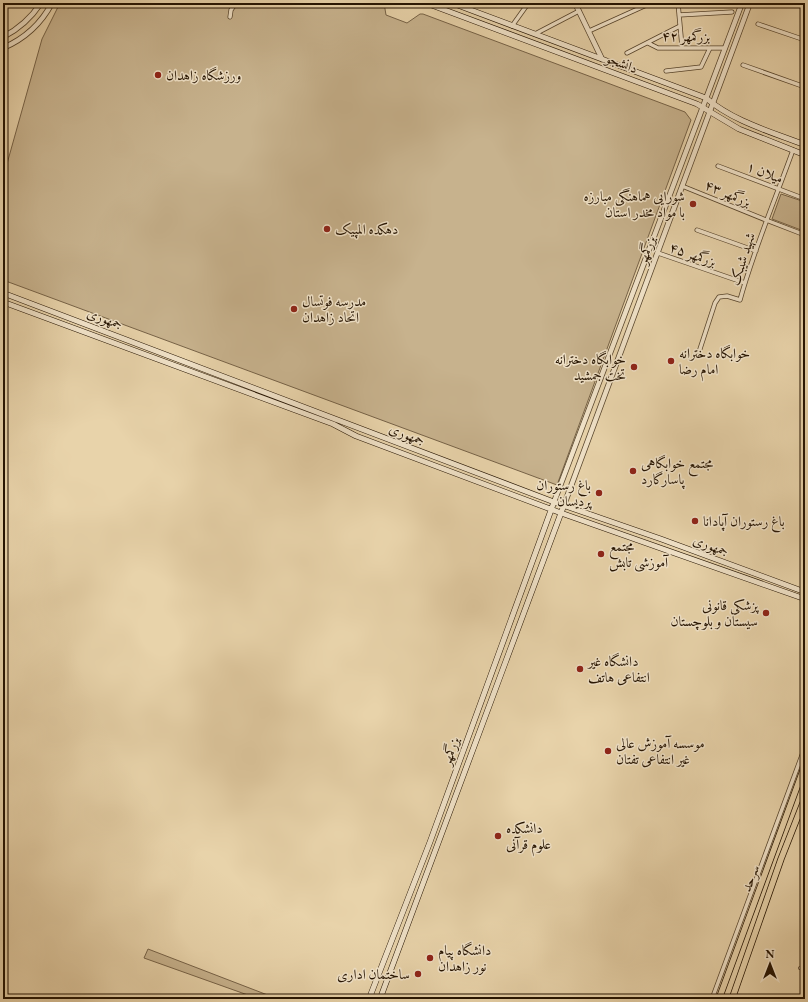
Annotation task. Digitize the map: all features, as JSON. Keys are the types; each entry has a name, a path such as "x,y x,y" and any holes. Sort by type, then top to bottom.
{"highway":[{"name":"سرحد","path":"719,999 805,765"},
{"name":"سرحد","path":"732,999 781,859 805,798"}],"main road":[{"name":"دانشجو","path":"426,3 703,107 739,129 805,154"},
{"name":"دانشجو","path":"452,3 706,98 718,108 742,120 805,145"},
{"name":"جمهوری","path":"3,293 141,344 359,429 554,502 661,539 805,592"},
{"name":"جمهوری","path":"3,302 137,353 333,424 356,436 552,510 805,599"},
{"path":"137,353 141,344"},
{"path":"356,436 359,429"},
{"name":"بزرگمهر","path":"369,999 430,842 554,502"},
{"name":"بزرگمهر","path":"380,999 564,505"},
{"path":"658,547 661,539"},
{"path":"518,603 526,606"}],"street":[{"path":"3,37 25,22 41,3"},
{"path":"3,48 16,42 32,30 45,15 52,3"},
{"path":"467,9 469,3"},
{"path":"512,26 527,4 532,3"},
{"path":"575,3 602,59"},
{"path":"589,31 651,3"},
{"path":"678,3 682,47"},
{"name":"بزرگمهر","path":"554,502 742,3"},
{"name":"بزرگمهر","path":"564,505 750,3"},
{"path":"230,17 231,10 235,4"},
{"path":"535,34 579,11"},
{"path":"679,15 732,12"},
{"path":"758,24 805,40"},
{"path":"627,53 680,26"},
{"name":"بزرگمهر ۴۲","path":"648,43 658,48 725,48"},
{"path":"666,70 701,68 710,48"},
{"path":"743,65 805,87"},
{"name":"شهید شیبک","path":"699,352 715,303 719,297 727,296 740,300 766,220 793,150"},
{"name":"میلان ۱","path":"718,166 805,199"},
{"name":"بزرگمهر ۴۳","path":"682,186 805,235"},
{"path":"697,230 756,251"},
{"name":"بزرگمهر ۴۵","path":"658,253 745,283"},
{"path":"648,255 656,259"},
{"path":"610,355 618,358"},
{"path":"712,999 805,747"},
{"path":"800,968 805,966"}],"shaded area":[{"name":"دهکده المپیک","path":"60,3 384,3 386,15 407,23 420,14 423,14 685,112 691,120 557,485 3,280 3,178 42,39"},
{"path":"781,194 805,202 805,218 801,230 772,219"},
{"path":"148,949 278,999 259,999 144,958"}],"place":[{"name":"ورزشگاه زاهدان","path":"158,75"},
{"name":"شورایی هماهنگی مبارزه با مواد مخدر استان","path":"693,204"},
{"name":"دهکده المپیک","path":"327,229"},
{"name":"مدرسه فوتسال اتحاد زاهدان","path":"294,309"},
{"name":"خوابگاه دخترانه امام رضا","path":"671,361"},
{"name":"خوابگاه دخترانه تخت جمشید","path":"634,367"},
{"name":"مجتمع خوابگاهی پاسارگارد","path":"633,471"},
{"name":"باغ رستوران پردیسان","path":"599,493"},
{"name":"باغ رستوران آپادانا","path":"695,521"},
{"name":"مجتمع آموزشی تابش","path":"601,554"},
{"name":"پزشکی قانونی سیستان و بلوچستان","path":"766,613"},
{"name":"دانشگاه غیر انتفاعی هاتف","path":"580,669"},
{"name":"موسسه آموزش عالی غیر انتفاعی تفتان","path":"608,751"},
{"name":"دانشکده علوم قرآنی","path":"498,836"},
{"name":"دانشگاه پیام نور زاهدان","path":"430,958"},
{"name":"ساختمان اداری","path":"418,974"}]}
